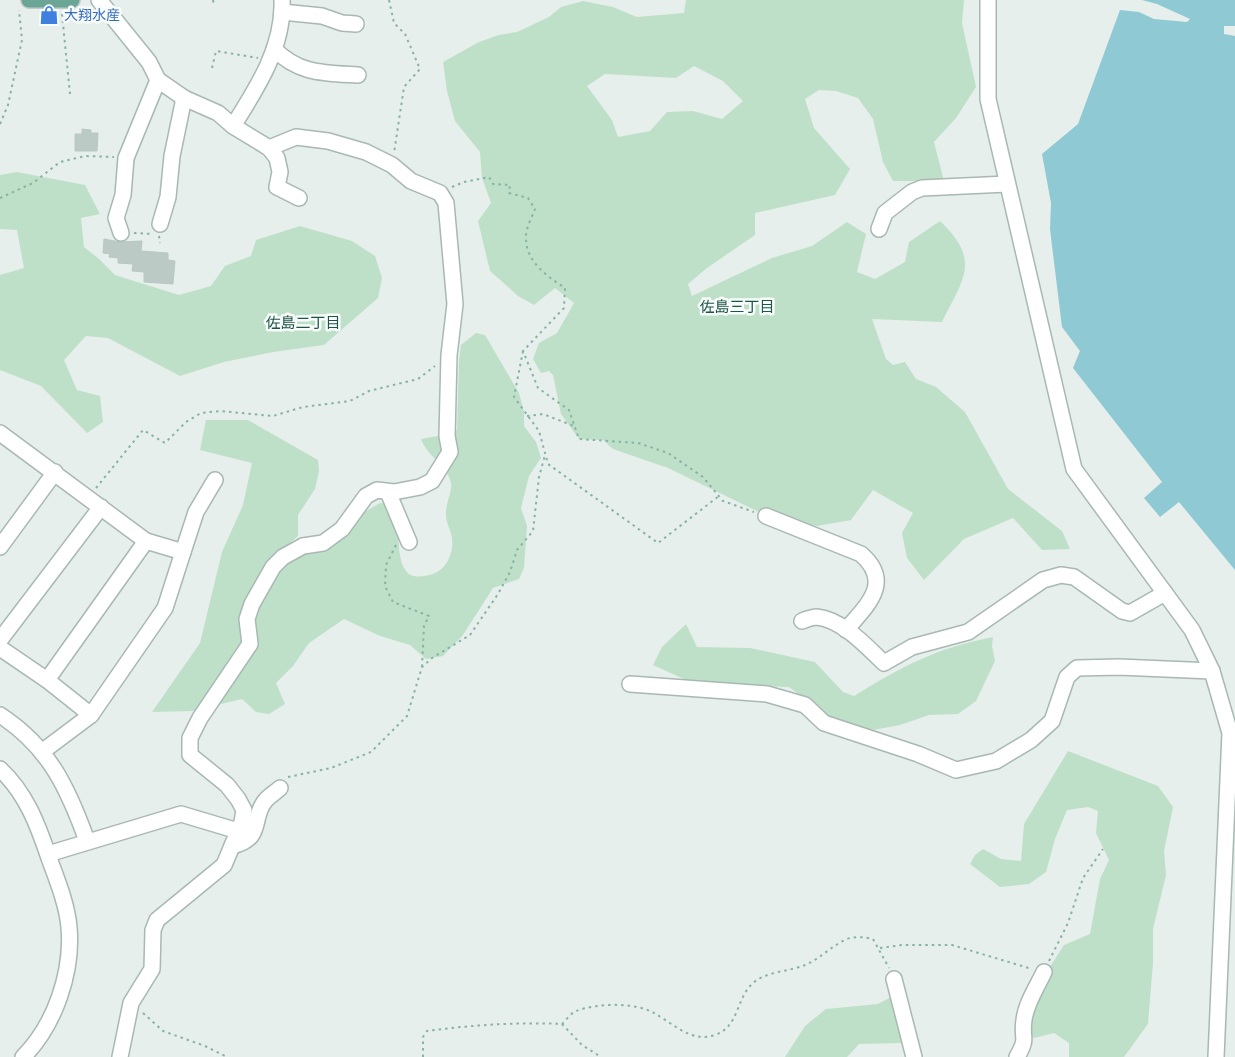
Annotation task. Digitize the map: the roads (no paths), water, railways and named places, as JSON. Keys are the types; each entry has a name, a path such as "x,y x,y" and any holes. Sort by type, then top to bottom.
{"main road":[{"path":"24,4 67,1"}],"street":[{"path":"99,0 149,62 158,80 184,98 218,113 233,126 269,148 276,158 280,172 277,187 299,198"},
{"path":"988,0 988,99 1074,469 1192,630 1212,671 1227,717 1231,749 1216,1057"},
{"path":"233,126 266,74 282,6 342,23 356,24"},
{"path":"272,54 293,65 316,72 358,75"},
{"path":"122,233 116,218 123,195 126,158 158,80"},
{"path":"160,229 168,197 172,156 184,98"},
{"path":"120,1057 132,1003 152,969 153,930 157,920 166,910 224,865 238,831 244,810 227,785 190,754 190,738 200,718 250,644 247,618 252,604 273,567 283,557 303,546 323,543 342,529 366,496 377,490 388,492 420,487 432,481 450,452 447,436 449,355 455,304 446,203 440,193 411,181 392,165 366,152 328,141 296,137 269,148"},
{"path":"879,230 886,213 912,192 922,188 1008,184"},
{"path":"3,441 55,472 146,541 183,552"},
{"path":"0,547 55,472"},
{"path":"43,751 91,715 166,608 196,512 215,480"},
{"path":"388,492 409,542"},
{"path":"0,640 95,502"},
{"path":"766,516 861,554 871,563 876,583 875,594 846,630"},
{"path":"47,680 146,541"},
{"path":"802,621 816,617 834,622 884,663 912,647 968,632 1043,580 1061,575 1074,576 1122,611 1130,613 1165,593"},
{"path":"0,648 47,680 91,715"},
{"path":"630,684 767,694 805,705 824,723 918,754 956,770 996,760 1031,740 1052,721 1067,677 1077,668 1120,667 1212,671"},
{"path":"0,714 43,751 75,808 87,841"},
{"path":"0,769 22,794 37,821 67,918 69,955 60,992 50,1020 32,1048 23,1057"},
{"path":"232,846 243,844 251,836 257,826 264,802 280,788"},
{"path":"48,854 181,814 238,831"},
{"path":"1016,1057 1025,1042 1024,1021 1028,1004 1044,972"},
{"path":"894,980 914,1057"}],"water":[{"path":"1142,0 1235,0 1235,26 1224,26 1224,34 1235,36 1235,570 1179,502 1160,517 1144,498 1162,482 1073,368 1080,351 1062,327 1050,229 1051,203 1042,154 1078,124 1120,10 1139,12 1154,19 1187,22 1190,19 1157,4"}],"place":[{"name":"大翔水産","path":"49,15"}],"district":[{"name":"佐島三丁目","path":"737,307"},
{"name":"佐島二丁目","path":"303,323"}]}
